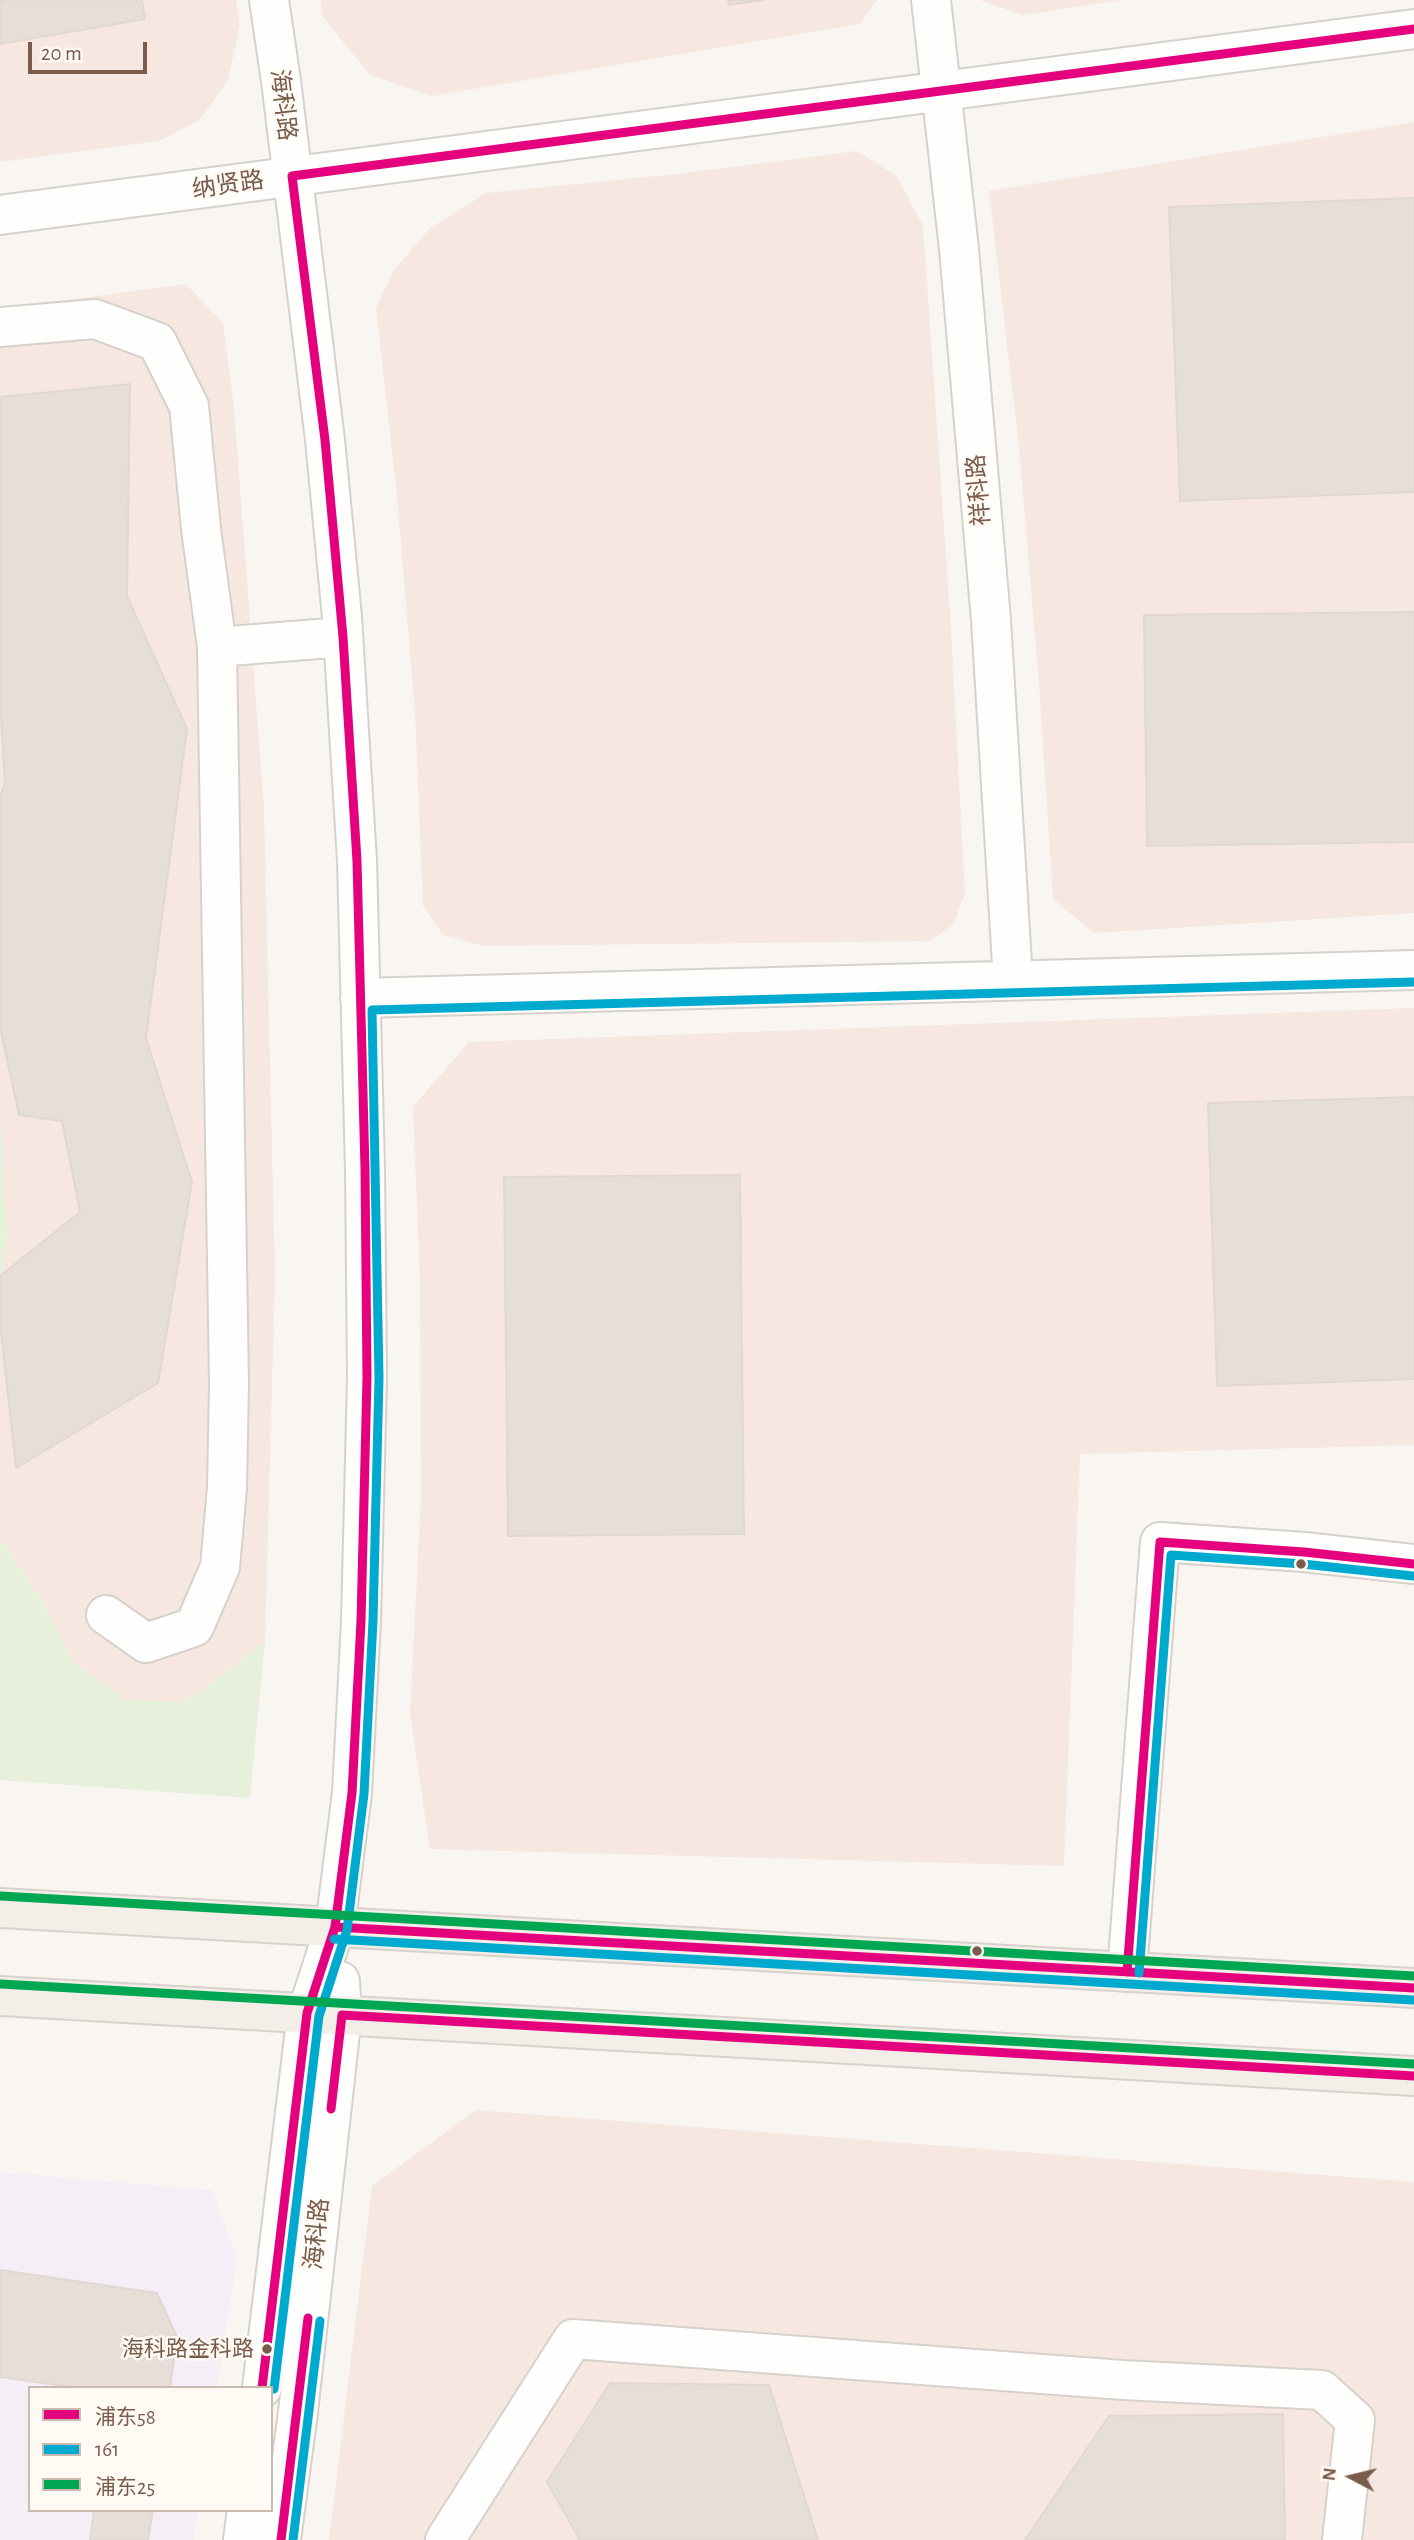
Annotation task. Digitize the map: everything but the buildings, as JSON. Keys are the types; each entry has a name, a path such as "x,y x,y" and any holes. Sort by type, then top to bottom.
{"main road":[{"path":"0,1908 1414,1988"},
{"path":"0,1996 1414,2076"}],"street":[{"name":"海科路","path":"262,2386 324,2014 352,1793 361,1620 367,1378 357,861 343,637 325,440 269,0"},
{"name":"祥科路","path":"931,0 959,249 991,620 1013,980"},
{"name":"纳贤路","path":"0,215 1414,29"},
{"path":"0,327 95,319 157,342 189,406 201,529 217,648 229,1384 227,1488 220,1567 194,1627 146,1643 106,1615"},
{"path":"217,648 343,637"},
{"path":"360,998 1414,970"},
{"path":"1127,1972 1160,1542 1304,1552 1414,1564"},
{"name":"海科路","path":"281,2540 298,2412 324,2014"},
{"path":"444,2540 573,2339 1123,2380 1322,2390 1355,2420 1342,2540"},
{"path":"243,2540 247,2512"}],"shaded area":[{"path":"0,0 236,0 240,25 228,80 200,120 159,141 0,162"},
{"path":"320,0 877,0 860,24 432,96 370,75 323,17"},
{"path":"980,0 1121,0 1023,15"},
{"path":"1414,122 1414,913 1094,933 1053,899 1039,684 1019,447 989,191"},
{"path":"857,151 897,176 923,226 951,628 965,894 953,925 929,941 484,946 443,935 423,906 415,712 397,496 376,308 394,270 429,229 486,193 668,175"},
{"path":"186,284 223,323 234,407 264,809 275,1276 265,1641 186,1702 126,1701 75,1664 42,1602 0,1539 0,1285 7,1236 0,1110 0,309"},
{"path":"1414,1008 1414,1445 1080,1454 1064,1866 430,1849 410,1714 421,1497 420,1281 413,1107 469,1042"},
{"path":"476,2110 1414,2182 1414,2540 329,2540 372,2186"},
{"path":"0,2172 212,2190 237,2258 217,2386 28,2386 28,2512 198,2512 193,2540 0,2540"}],"green space":[{"path":"0,1110 7,1236 0,1285"},
{"path":"0,1539 42,1602 75,1664 126,1700 186,1702 265,1641 250,1798 0,1780"}],"transit line":[{"name":"浦东58","path":"262,2386 307,2013 335,1927 352,1793 361,1621 367,1378 357,861 343,637 325,440 292,176 1414,29"},
{"name":"161","path":"274,2389 319,2016 347,1930 364,1794 373,1621 379,1378 372,1010 1414,982"},
{"name":"浦东58","path":"1127,1972 1160,1542 1304,1552 1414,1564"},
{"name":"161","path":"1139,1973 1171,1555 1303,1564 1413,1576"},
{"name":"浦东25","path":"1,1896 1414,1976"},
{"name":"浦东58","path":"335,1927 1414,1988"},
{"name":"161","path":"334,1939 1413,2000"},
{"name":"浦东25","path":"1,1984 1414,2064"},
{"name":"浦东58","path":"331,2109 342,2015 1414,2076"},
{"name":"浦东58","path":"281,2540 308,2318"},
{"name":"161","path":"293,2540 320,2321"}],"place":[{"name":"海科路金科路","path":"267,2349"}]}
